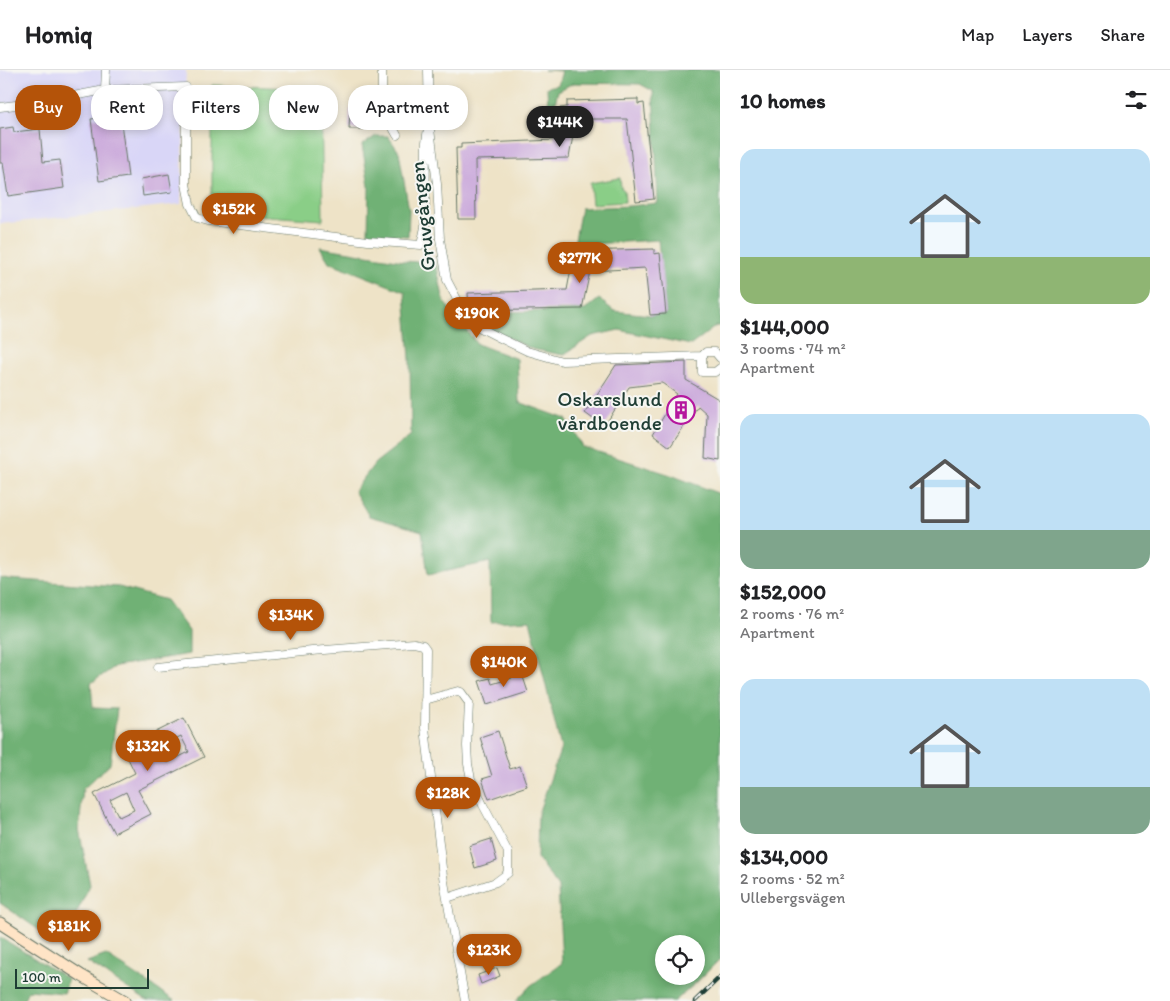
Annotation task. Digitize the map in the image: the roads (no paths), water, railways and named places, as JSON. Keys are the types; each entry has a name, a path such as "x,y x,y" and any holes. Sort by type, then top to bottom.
{"main road":[{"path":"0,924 125,1001"}],"street":[{"path":"105,85 106,70"},
{"path":"382,70 382,99 387,117 397,135"},
{"name":"Gruvgången","path":"428,70 428,85"},
{"path":"163,88 186,87 186,184 190,204 198,218 208,221 368,241 421,245 425,226 428,130"},
{"path":"0,107 91,93"},
{"name":"Gruvgången","path":"430,130 438,184 440,240 447,280 469,322 527,351 562,361 702,356 706,352 715,352 720,358"},
{"path":"702,356 702,372 715,372 720,368"},
{"path":"158,666 312,651 414,643 424,645 426,649 425,728 443,876 465,1001"},
{"path":"425,700 458,691 461,692 469,703 467,746 471,779 508,852 508,873 496,882 447,898"}],"railway":[{"path":"695,1001 720,977"}],"place":[{"name":"Oskarslund vårdboende","path":"681,410"}]}
